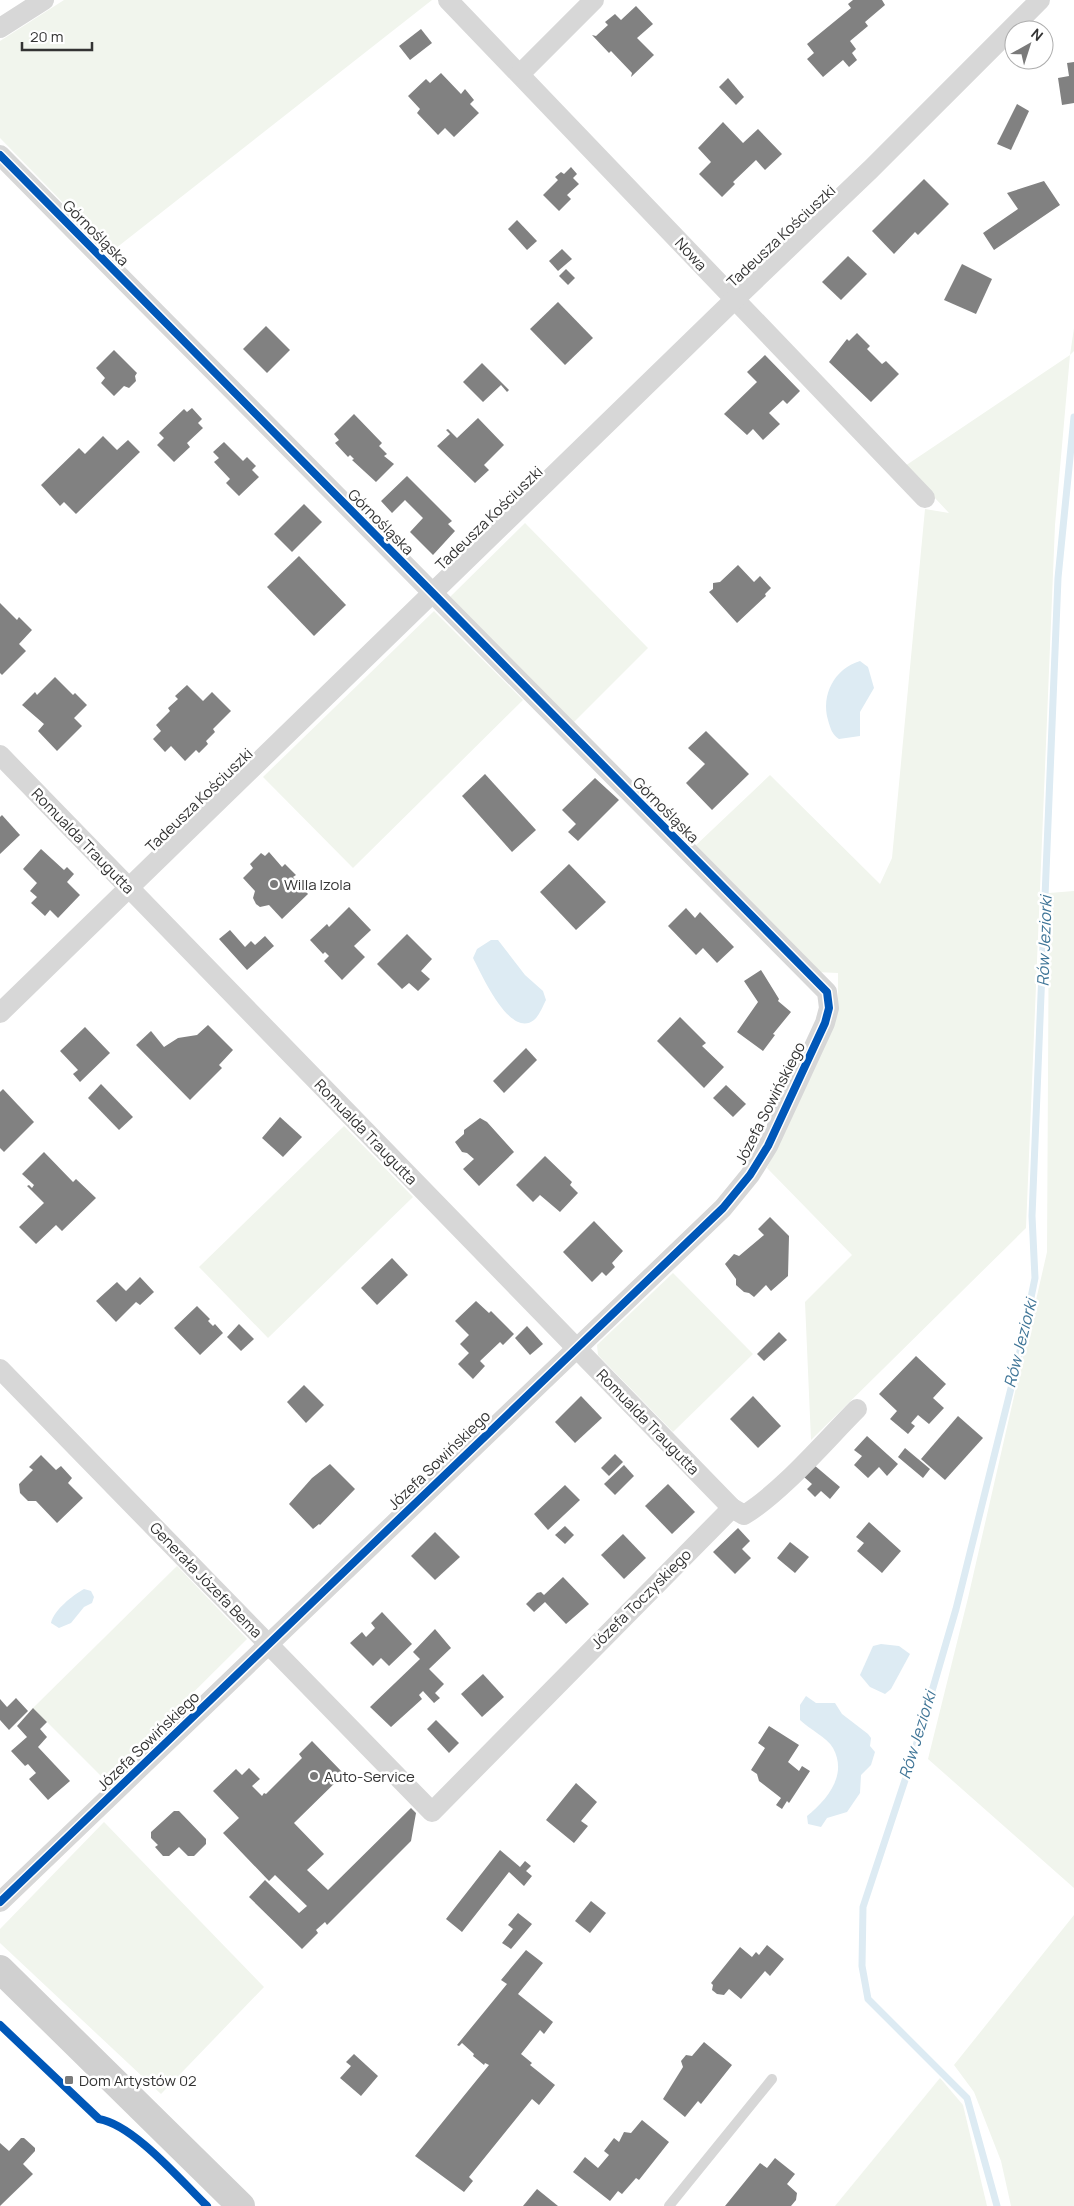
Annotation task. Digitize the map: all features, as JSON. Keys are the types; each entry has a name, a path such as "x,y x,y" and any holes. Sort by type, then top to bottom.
{"main road":[{"path":"0,1969 241,2206"}],"street":[{"path":"0,28 44,0"},
{"name":"Nowa","path":"448,0 925,498"},
{"path":"520,74 594,0"},
{"name":"Tadeusza Kościuszki","path":"0,1013 871,169 1040,0"},
{"name":"Górnośląska","path":"0,155 827,992"},
{"name":"Romualda Traugutta","path":"0,755 732,1508"},
{"name":"Józefa Sowińskiego","path":"0,1902 723,1208 750,1175 768,1146 825,1024 829,1008 827,992"},
{"name":"Generała Józefa Bema","path":"0,1369 432,1812"},
{"path":"732,1508 744,1515 753,1509 777,1489 857,1409"},
{"name":"Józefa Toczyskiego","path":"432,1812 732,1508"}],"lane":[{"path":"669,2206 772,2079"}],"shaded area":[{"path":"64,0 432,0 111,252 0,138 0,41"},
{"path":"1074,328 1074,351 1070,355"},
{"path":"1070,355 1055,525 1026,1228 811,1440 805,1302 852,1255 767,1168 838,1012 838,973 815,972 694,847 770,775 880,884 892,858 925,509 949,513 905,466"},
{"path":"525,523 648,648 573,723 450,597"},
{"path":"434,611 523,700 353,868 263,777"},
{"path":"860,661 868,667 874,688 860,712 860,736 839,739 833,733 828,720 826,701 828,692 843,670"},
{"path":"1074,891 1074,1888 928,1759 968,1598 1047,1252 1049,893"},
{"path":"491,940 498,940 525,975 543,991 546,1000 534,1020 525,1023 516,1021 498,1002 483,978 473,958 477,949"},
{"path":"344,1126 413,1197 268,1338 199,1267"},
{"path":"673,1273 753,1354 673,1432 598,1355 597,1345"},
{"path":"177,1566 247,1639 105,1780 33,1708"},
{"path":"84,1589 91,1591 94,1597 92,1603 84,1607 71,1623 59,1628 51,1623 60,1608"},
{"path":"881,1644 899,1646 910,1654 891,1689 885,1694 870,1687 860,1675 873,1646"},
{"path":"806,1696 816,1703 835,1703 842,1714 868,1734 871,1738 870,1746 875,1752 871,1765 861,1775 860,1793 847,1812 827,1818 821,1827 808,1824 807,1816 822,1802 833,1786 837,1777 837,1758 827,1740 800,1720 800,1705"},
{"path":"104,1822 264,1987 161,2094 0,1943 0,1929"},
{"path":"1074,1915 1074,2206 1011,2206 1001,2161 974,2092 954,2065"},
{"path":"940,2078 963,2105 987,2206 835,2206"}],"building":[{"path":"853,0 882,0 885,5 865,22 868,26 850,41 856,49 852,53 857,60 849,67 843,60 823,77 807,59 814,53 807,44 851,8 848,4"},
{"path":"636,6 653,24 637,38 654,55 631,77 632,73 592,35 596,36 608,25 605,22 615,14 621,20"},
{"path":"421,29 432,43 410,60 399,46"},
{"path":"1074,62 1074,103 1062,105 1058,78 1069,76 1067,63"},
{"path":"441,73 461,94 465,89 474,100 470,104 479,113 454,137 445,128 438,135 417,113 420,109 408,96 426,79 430,83"},
{"path":"728,78 744,97 736,105 719,87"},
{"path":"1017,104 1029,111 1011,150 997,144"},
{"path":"723,122 743,143 758,129 782,154 765,170 756,160 733,182 735,184 722,197 699,174 711,162 698,148"},
{"path":"571,167 577,174 573,178 579,184 567,195 571,199 559,211 543,195 558,180 555,177 561,172 564,174"},
{"path":"924,179 949,204 918,235 915,232 894,254 872,231"},
{"path":"1044,181 1060,205 994,250 983,233 1018,209 1007,193"},
{"path":"517,220 537,241 527,250 508,229"},
{"path":"562,249 572,259 558,271 549,261"},
{"path":"848,256 867,274 841,300 822,282"},
{"path":"962,264 992,279 976,314 944,300"},
{"path":"566,269 575,278 568,285 559,276"},
{"path":"558,302 593,338 565,365 530,329"},
{"path":"266,326 290,350 267,373 243,349"},
{"path":"857,333 870,346 867,349 882,364 886,361 899,374 871,402 829,362 847,339 849,341"},
{"path":"114,350 137,373 135,376 136,381 129,388 124,386 114,396 101,383 105,378 96,368"},
{"path":"765,355 800,391 787,404 783,400 769,413 780,424 763,440 753,429 747,435 724,414 757,382 747,372"},
{"path":"482,363 509,390 507,392 501,385 483,402 463,382"},
{"path":"192,408 202,419 198,423 203,428 187,443 190,447 174,462 157,445 164,438 159,433 184,409 187,412"},
{"path":"354,414 382,443 379,446 387,454 384,456 394,464 376,482 352,460 354,459 350,455 348,457 335,443 339,440 334,434"},
{"path":"478,418 504,445 484,465 489,470 475,483 437,446 450,434 446,430 448,429 457,438"},
{"path":"103,436 117,450 128,440 140,452 76,514 64,502 60,506 41,485 79,448 85,454"},
{"path":"224,442 243,461 247,457 256,466 252,470 259,477 239,496 226,483 230,479 214,462 219,458 213,452"},
{"path":"407,476 452,521 448,524 455,531 433,555 410,532 423,518 405,500 392,513 381,501"},
{"path":"304,504 322,522 292,552 274,534"},
{"path":"299,556 346,605 314,636 267,587"},
{"path":"738,565 754,582 760,576 771,588 765,594 766,596 737,623 709,592 713,589 713,583 720,582"},
{"path":"0,603 17,620 19,617 32,630 19,644 26,651 2,675 0,673"},
{"path":"55,677 73,695 75,693 87,705 74,718 82,726 57,751 38,731 44,724 22,705 35,692 37,695"},
{"path":"187,685 203,701 212,692 231,711 213,729 215,732 206,741 208,744 199,753 196,750 185,761 171,746 165,752 153,739 161,731 156,725 170,711 168,708 178,699 175,696"},
{"path":"706,731 749,774 712,810 686,783 705,764 688,748"},
{"path":"485,774 536,830 512,852 462,796"},
{"path":"595,778 619,800 578,841 568,832 576,824 562,810"},
{"path":"2,815 20,835 0,854 0,817"},
{"path":"41,849 64,870 67,867 74,874 67,882 80,895 58,918 50,910 45,916 31,903 37,897 30,891 37,883 23,869"},
{"name":"Willa Izola","path":"269,852 282,867 285,864 296,875 293,877 308,894 282,919 269,905 260,907 256,904 253,898 255,891 243,878 253,868 250,864 261,853 265,856"},
{"path":"569,864 606,902 576,930 540,892"},
{"path":"349,907 371,930 354,946 365,957 342,980 324,961 329,956 325,952 323,954 310,940 327,924 329,927"},
{"path":"686,908 695,918 700,912 734,947 717,963 703,948 696,955 668,926"},
{"path":"230,930 245,947 251,941 255,945 265,936 274,946 247,970 219,939"},
{"path":"407,934 432,959 421,971 430,979 418,991 409,983 402,989 377,964"},
{"path":"761,970 779,999 778,1001 791,1012 773,1034 775,1035 763,1051 737,1032 758,1002 744,981"},
{"path":"680,1017 706,1043 702,1046 724,1067 704,1088 657,1041"},
{"path":"208,1025 233,1050 219,1065 222,1068 190,1100 136,1045 151,1031 164,1047 178,1038 197,1035"},
{"path":"85,1027 110,1053 80,1082 73,1074 78,1070 60,1051"},
{"path":"526,1048 537,1060 504,1093 493,1081"},
{"path":"101,1084 133,1117 119,1130 88,1098"},
{"path":"726,1085 746,1104 733,1117 713,1098"},
{"path":"3,1089 34,1122 4,1152 0,1148 0,1092"},
{"path":"280,1117 302,1137 283,1157 262,1138"},
{"path":"480,1118 487,1122 514,1152 479,1186 463,1169 474,1159 467,1153 462,1152 455,1142 464,1134 464,1130"},
{"path":"44,1152 73,1182 76,1179 96,1198 62,1231 56,1225 36,1244 19,1227 44,1203 27,1186 29,1185 32,1188 34,1185 22,1174"},
{"path":"545,1156 572,1182 570,1185 578,1193 560,1212 540,1195 533,1202 516,1185"},
{"path":"770,1217 789,1236 788,1276 771,1291 766,1285 754,1297 736,1285 736,1279 725,1264 734,1254 739,1256 764,1235 758,1229"},
{"path":"594,1221 623,1251 612,1263 615,1267 606,1276 602,1272 592,1282 563,1252"},
{"path":"392,1258 408,1275 377,1305 361,1288"},
{"path":"140,1277 154,1292 140,1305 136,1302 116,1322 96,1301 117,1282 126,1291"},
{"path":"476,1301 489,1313 491,1311 514,1334 503,1345 500,1342 480,1361 485,1366 473,1379 458,1364 469,1353 460,1344 469,1335 455,1321"},
{"path":"197,1306 210,1319 208,1321 213,1326 215,1324 223,1333 200,1355 174,1328"},
{"path":"239,1324 254,1339 241,1351 227,1337"},
{"path":"527,1326 543,1344 530,1355 515,1338"},
{"path":"779,1332 787,1340 764,1361 757,1354"},
{"path":"916,1356 946,1384 933,1398 944,1408 929,1424 918,1415 911,1423 915,1426 908,1434 890,1419 897,1411 879,1394"},
{"path":"304,1385 324,1405 306,1423 287,1402"},
{"path":"581,1396 602,1418 575,1443 555,1422"},
{"path":"753,1396 781,1426 758,1448 730,1419"},
{"path":"958,1416 983,1438 945,1480 921,1459"},
{"path":"867,1436 898,1464 887,1476 879,1467 868,1478 854,1465 862,1456 854,1450"},
{"path":"905,1448 930,1469 923,1478 898,1457"},
{"path":"615,1454 623,1462 609,1476 601,1468"},
{"path":"41,1455 56,1470 61,1466 72,1478 68,1483 83,1498 57,1523 36,1501 28,1501 20,1493 19,1484 33,1470 29,1467"},
{"path":"330,1464 355,1489 320,1525 313,1529 289,1504 312,1478"},
{"path":"624,1465 634,1476 615,1495 604,1484"},
{"path":"814,1465 840,1487 830,1499 821,1491 815,1497 807,1489 812,1484 804,1477"},
{"path":"668,1484 695,1512 672,1534 645,1506"},
{"path":"565,1485 580,1500 548,1530 534,1514"},
{"path":"869,1522 901,1551 882,1573 857,1551 864,1543 856,1537"},
{"path":"565,1526 574,1535 565,1544 555,1535"},
{"path":"738,1528 750,1541 742,1549 751,1558 735,1574 713,1552"},
{"path":"435,1532 460,1557 435,1580 411,1556"},
{"path":"623,1534 646,1558 624,1579 601,1555"},
{"path":"790,1542 809,1557 795,1573 777,1558"},
{"path":"563,1577 589,1604 566,1624 545,1602 534,1612 526,1604 537,1593 541,1592 544,1595"},
{"path":"382,1612 412,1644 389,1666 381,1658 373,1666 350,1643 362,1632 366,1637 375,1628 371,1623"},
{"path":"435,1629 451,1648 429,1669 444,1684 435,1693 440,1698 434,1703 423,1691 419,1695 422,1699 391,1727 370,1707 420,1659 413,1652"},
{"path":"483,1674 504,1697 482,1717 461,1694"},
{"path":"16,1698 28,1711 9,1730 0,1720 0,1699 7,1707"},
{"path":"33,1708 47,1722 40,1729 47,1737 38,1747 70,1781 48,1800 29,1779 36,1773 28,1764 25,1766 11,1751 27,1737 17,1726"},
{"path":"436,1720 459,1743 449,1753 427,1729"},
{"path":"769,1726 799,1745 788,1762 799,1771 802,1766 810,1771 789,1803 787,1801 782,1809 776,1805 781,1798 759,1781 757,1774 751,1770 765,1748 758,1743"},
{"path":"312,1741 344,1774 294,1823 324,1854 307,1870 328,1890 411,1808 416,1813 411,1841 327,1925 325,1922 316,1930 318,1933 302,1949 249,1897 265,1880 299,1913 307,1906 275,1875 269,1881 223,1833 239,1818 213,1791 236,1769 242,1775 249,1768 260,1779 252,1786 262,1796 264,1793 266,1794 302,1758 299,1754"},
{"path":"576,1783 597,1802 581,1821 588,1826 574,1843 546,1820"},
{"path":"174,1811 179,1811 206,1839 206,1844 194,1856 188,1856 179,1847 169,1856 163,1856 155,1847 158,1845 151,1838 151,1832"},
{"path":"500,1850 520,1867 525,1861 531,1866 526,1871 532,1876 524,1886 509,1872 462,1932 446,1919"},
{"path":"591,1901 606,1913 590,1933 575,1921"},
{"path":"518,1913 532,1924 511,1949 502,1943 513,1929 508,1925"},
{"path":"767,1945 784,1959 770,1976 765,1971 741,1999 729,1989 724,1995 717,1994 712,1990 713,1985 711,1983 740,1947 752,1957 756,1952 759,1955"},
{"path":"526,1950 543,1963 518,1994 553,2022 544,2034 540,2030 521,2054 532,2063 530,2065 555,2085 539,2105 532,2099 469,2177 473,2181 464,2192 415,2156 489,2065 485,2063 484,2065 462,2043 459,2046 457,2045 507,1984 501,1980"},
{"path":"704,2042 732,2065 701,2104 698,2101 685,2117 663,2099 683,2067 681,2061 686,2055 692,2056"},
{"path":"354,2054 378,2076 361,2096 340,2078 351,2066 346,2062"},
{"path":"642,2120 669,2142 639,2180 636,2178 622,2194 618,2191 610,2201 573,2172 585,2157 598,2168 609,2155 604,2151 614,2138 619,2142 624,2132 631,2133"},
{"path":"21,2138 24,2138 35,2148 35,2151 23,2164 33,2174 0,2206 0,2143 9,2151"},
{"path":"775,2158 795,2174 787,2184 797,2193 796,2200 791,2206 725,2206 760,2163 767,2168"},
{"path":"537,2189 558,2206 523,2206"}],"waterway":[{"name":"Rów Jeziorki","path":"997,2206 967,2098 868,1999 862,1966 863,1907 913,1756 956,1609 1019,1356 1035,1278 1032,1216 1058,578 1074,417"}],"cycle path":[{"path":"0,155 827,992 829,1008 825,1023 768,1146 750,1175 723,1208 0,1902"},
{"path":"0,2025 99,2119 113,2123 142,2143 171,2169 207,2206"}],"place":[{"name":"Willa Izola","path":"274,884"},
{"name":"Auto-Service","path":"314,1776"},
{"name":"Dom Artystów 02","path":"69,2080"}]}
